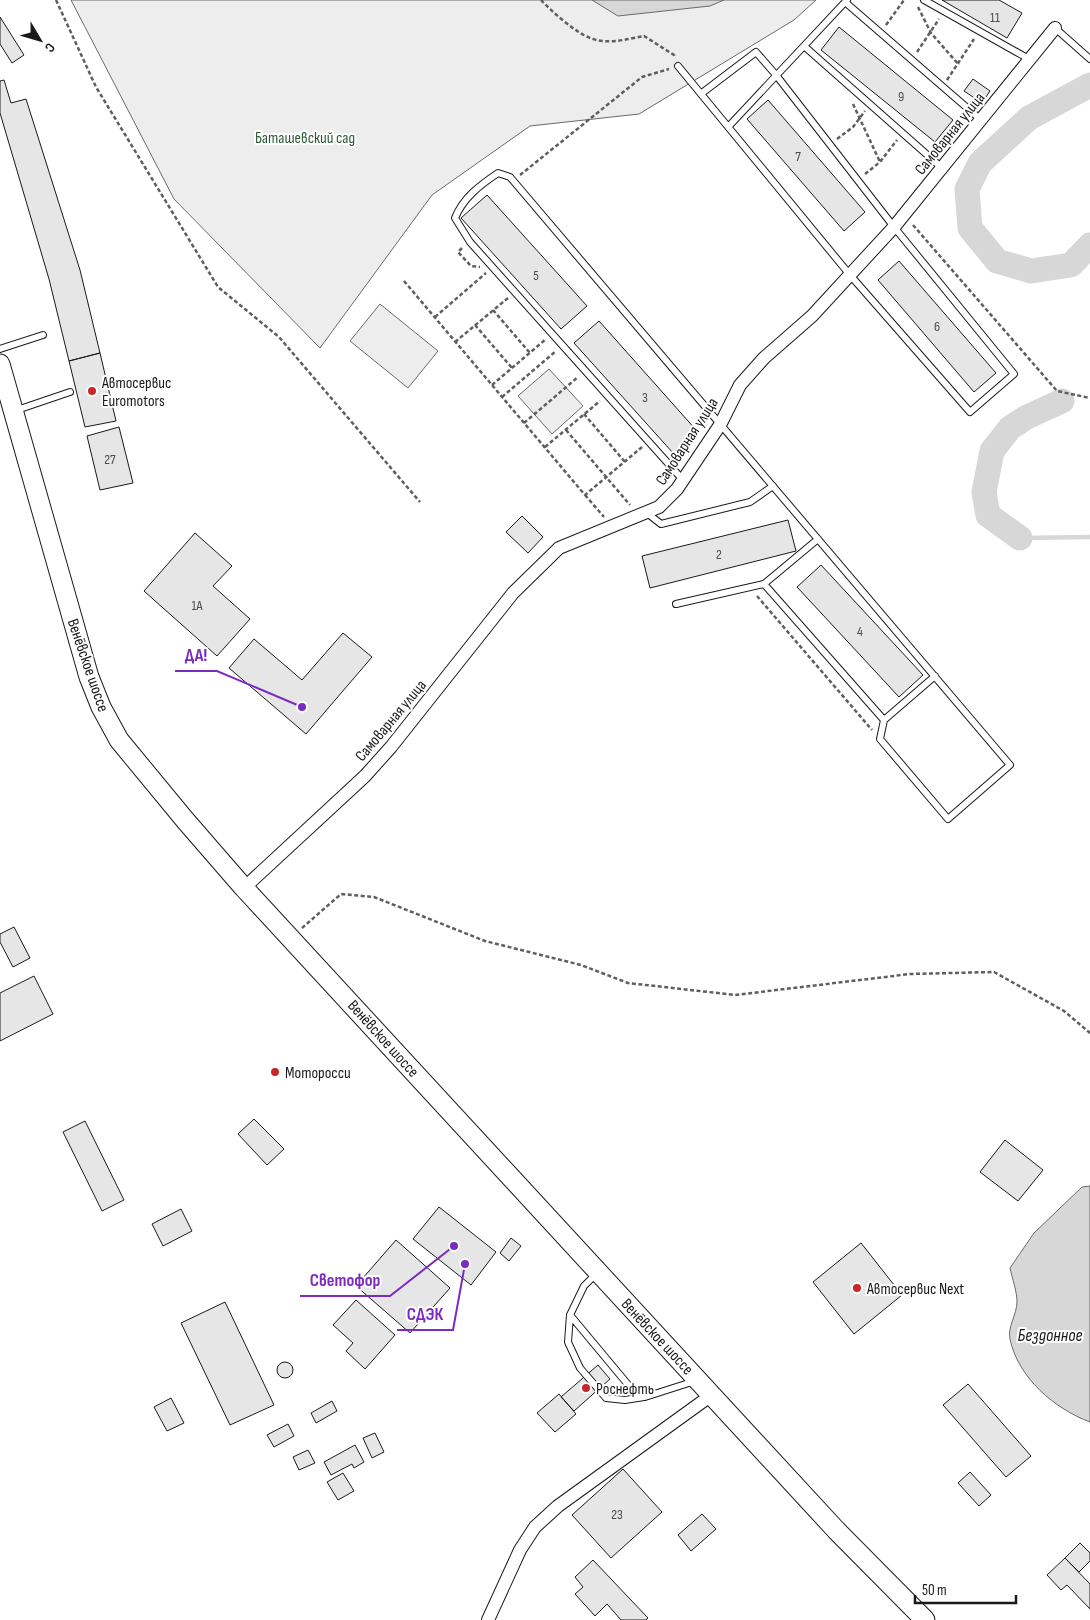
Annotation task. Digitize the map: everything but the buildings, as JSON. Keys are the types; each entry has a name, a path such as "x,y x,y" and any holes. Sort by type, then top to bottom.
{"main road":[{"name":"Венёвское шоссе","path":"0,364 89,677 101,707 119,740 146,775 244,888 292,937 598,1272 714,1394 836,1530 925,1620"}],"street":[{"name":"Самоварная улица","path":"244,888 365,776 391,747 513,593 559,548 659,507 683,480 720,425 740,385 764,358 812,316 904,216 1055,28"},
{"path":"488,1620 520,1550 535,1527 558,1506 714,1394"}],"lane":[{"path":"924,0 1030,59"},
{"path":"728,126 846,1 980,119"},
{"path":"1055,28 1090,59"},
{"path":"804,46 942,167"},
{"path":"678,66 850,275 970,412 1014,374 894,227 756,52 702,94"},
{"path":"683,480 470,242 455,218 460,205 483,183 498,173 513,181 935,676 1010,765 948,819 880,739 884,720 935,676"},
{"path":"0,349 43,335"},
{"path":"13,411 70,392"},
{"path":"643,514 661,524 750,502 773,486"},
{"path":"676,604 764,584 818,539"},
{"path":"764,584 884,720"},
{"path":"598,1272 584,1286 570,1315 568,1342 580,1368 606,1398 625,1400 700,1380"},
{"path":"570,1315 635,1394 645,1396"}],"path":[{"path":"56,0 96,88 218,288 279,337 420,502"},
{"path":"513,181 642,77 678,66 674,55 644,36 618,41 590,38 551,12 541,0"},
{"path":"880,32 904,0"},
{"path":"914,0 931,33 958,65"},
{"path":"911,60 931,33 943,11"},
{"path":"942,86 958,65 979,31"},
{"path":"846,84 859,120 880,162"},
{"path":"830,144 853,127 870,104"},
{"path":"858,180 880,162 903,134"},
{"path":"904,216 1057,391 1090,398"},
{"path":"434,317 493,268"},
{"path":"404,281 612,526"},
{"path":"456,342 515,292"},
{"path":"493,310 530,353"},
{"path":"475,325 512,368"},
{"path":"492,385 553,334"},
{"path":"502,397 562,345"},
{"path":"524,423 586,371"},
{"path":"545,448 607,395"},
{"path":"584,414 625,462"},
{"path":"566,430 606,477 643,514"},
{"path":"585,495 649,442"},
{"path":"750,587 880,739"},
{"path":"292,937 341,894 374,898 485,941 581,965 628,983 735,995 910,974 994,972 1064,1011 1090,1033"}],"green space":[{"name":"Баташевский сад","path":"71,0 816,0 794,20 639,114 530,126 432,195 320,348 174,199"},
{"path":"380,304 438,351 408,388 350,341"},
{"path":"549,369 583,406 552,434 518,396"}],"water":[{"path":"592,0 724,0 710,6 618,16"},
{"name":"Бездонное","path":"1090,1186 1090,1422 1064,1409 1040,1390 1021,1367 1014,1353 1009,1335 1017,1302 1010,1268 1034,1233 1082,1187"}],"waterway":[{"path":"1090,85 1029,118 980,163 967,189 970,228 997,261 1031,271 1071,265 1090,245"},
{"path":"1020,538 988,515 984,492 992,451 1010,428 1027,417 1062,401"},
{"path":"1020,538 1090,537"}],"place":[{"name":"Автосервис Euromotors","path":"92,391"},
{"name":"ДА!","path":"302,707"},
{"name":"Моторосси","path":"275,1072"},
{"name":"Светофор","path":"454,1246"},
{"name":"СДЭК","path":"465,1264"},
{"name":"Автосервис Next","path":"857,1288"},
{"name":"Роснефть","path":"586,1388"}]}
